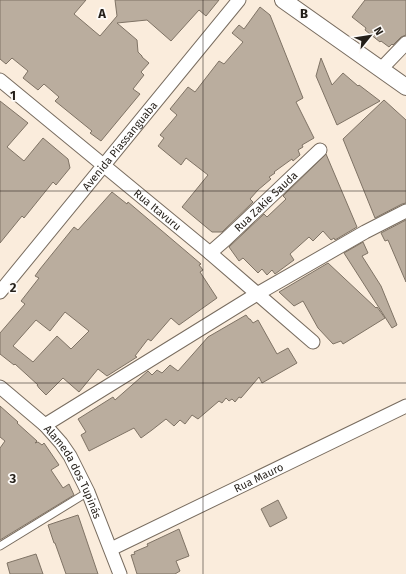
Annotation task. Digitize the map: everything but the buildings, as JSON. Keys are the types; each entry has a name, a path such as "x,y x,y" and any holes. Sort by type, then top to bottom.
{"street":[{"name":"Avenida Piassanguaba","path":"0,292 239,0"},
{"path":"283,0 406,87"},
{"path":"381,69 406,42"},
{"name":"Rua Itavuru","path":"0,80 210,253 313,342"},
{"name":"Rua Zakie Sauda","path":"210,253 320,150"},
{"path":"46,425 257,294 364,232 406,211"},
{"name":"Alameda dos Tupinás","path":"0,387 46,425 70,456 88,492 120,574"},
{"name":"Rua Mauro","path":"111,549 406,406"}],"lane":[{"path":"0,546 88,492"}]}
